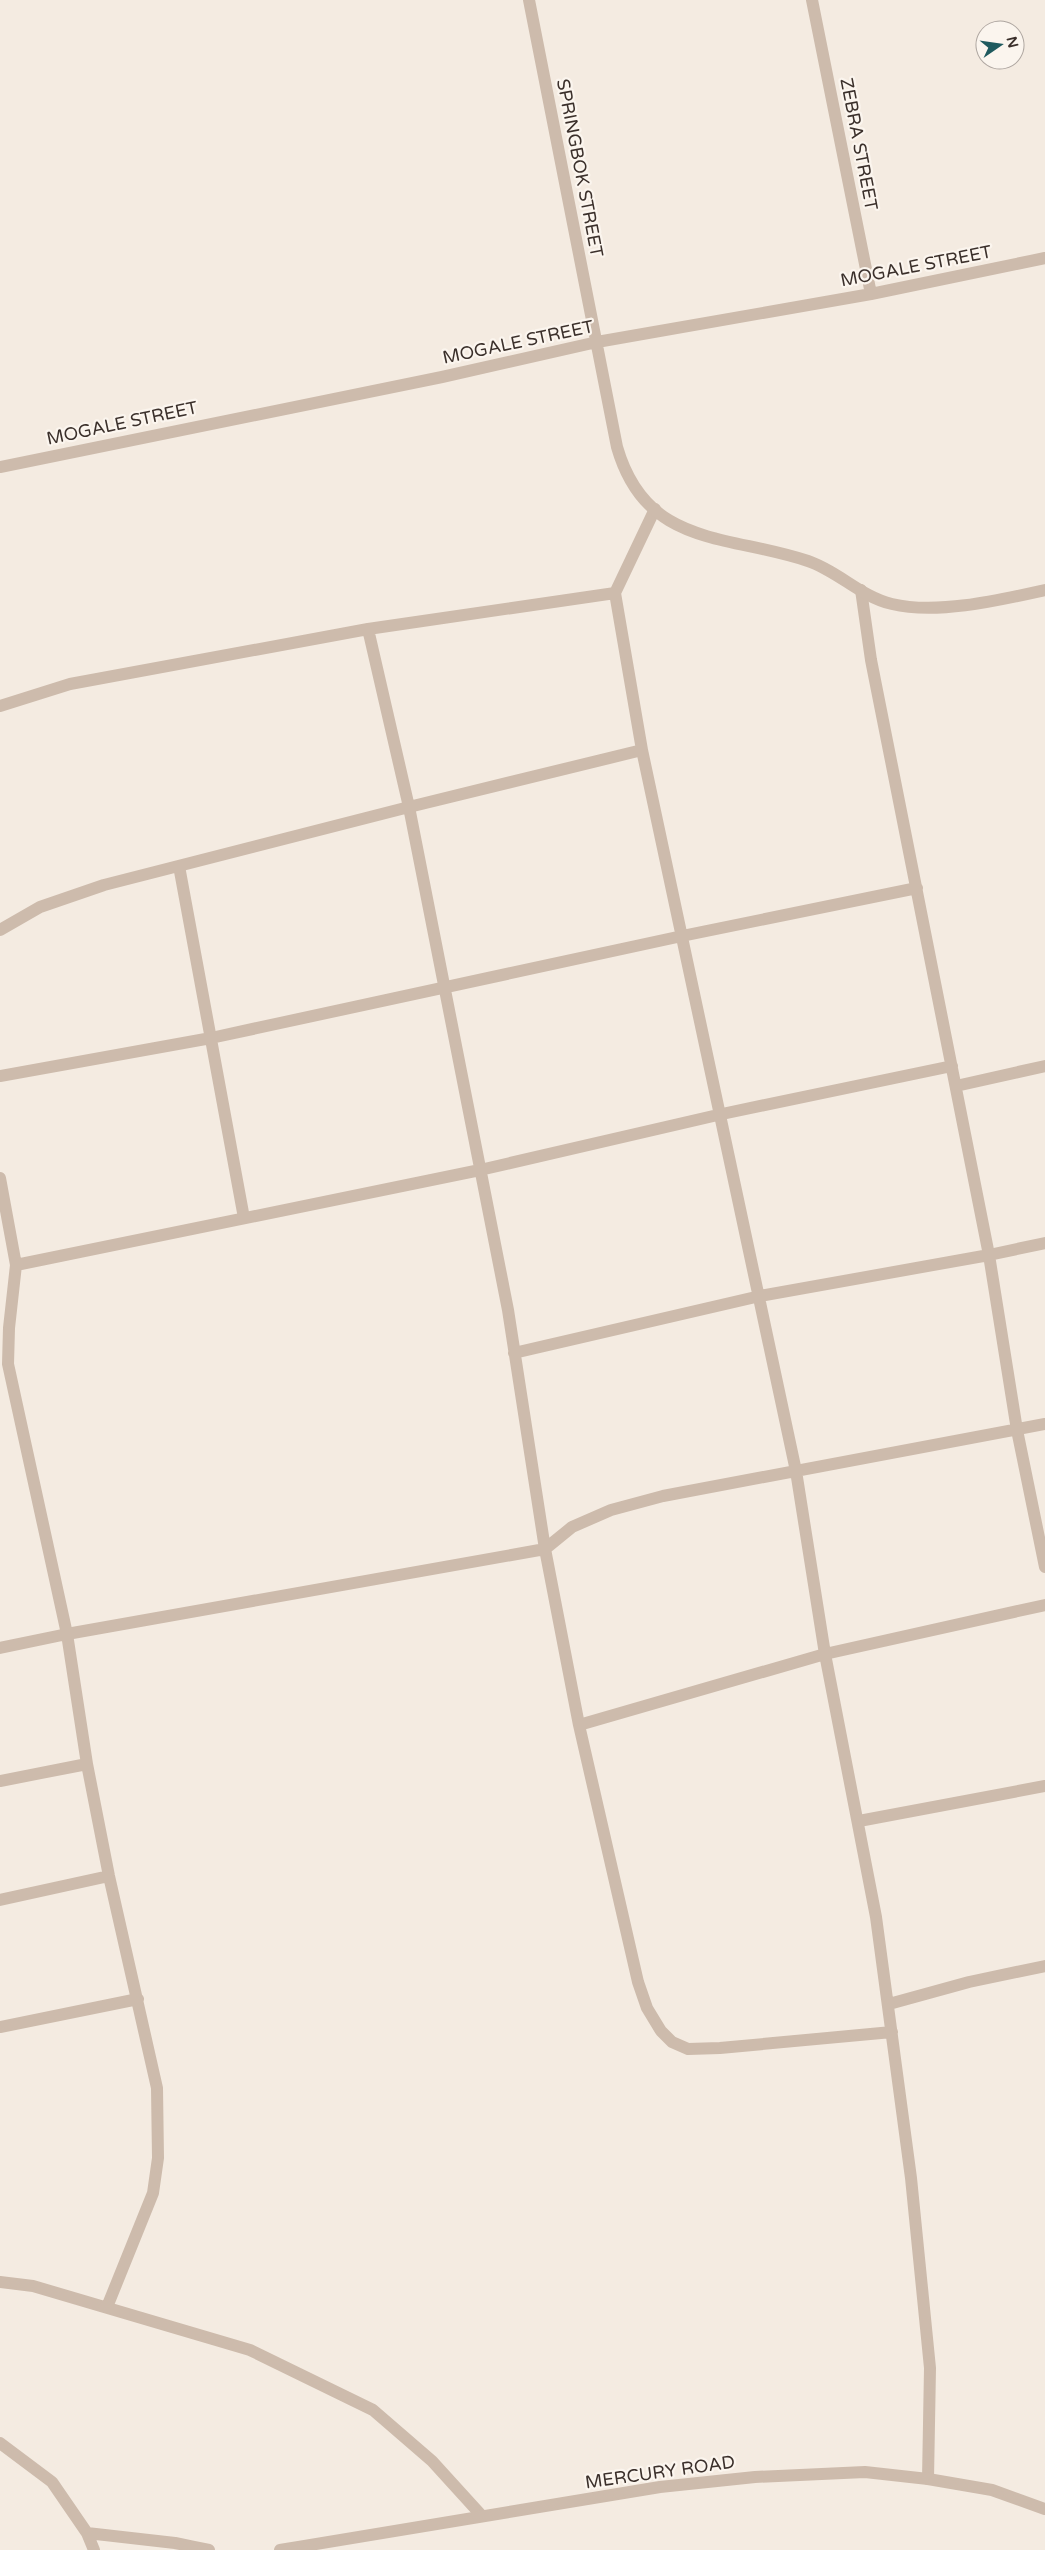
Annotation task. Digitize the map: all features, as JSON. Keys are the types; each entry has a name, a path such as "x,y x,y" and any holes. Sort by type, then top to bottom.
{"street":[{"name":"SPRINGBOK STREET","path":"529,0 623,467 642,497 672,524 707,538 808,561 829,570 861,590 892,605 922,607 989,602 1045,590"},
{"name":"ZEBRA STREET","path":"812,0 871,294"},
{"name":"MOGALE STREET","path":"0,466 442,377 597,342 871,294 1045,258"},
{"path":"655,509 615,593 642,750 722,1114 796,1471 825,1654 876,1917 911,2178 930,2368 928,2479"},
{"path":"861,590 871,660 989,1255 1017,1430 1045,1566"},
{"path":"0,706 70,684 368,629 615,593"},
{"path":"368,629 409,807 445,988 514,1353 545,1549 579,1725 638,1982 647,2008 672,2042 688,2049 720,2048 892,2032"},
{"path":"0,930 49,904 104,885 642,750"},
{"path":"180,866 244,1218"},
{"path":"0,1076 211,1038 682,936 917,888"},
{"path":"16,1265 480,1170 722,1114 952,1066"},
{"path":"956,1086 1045,1066"},
{"path":"0,1178 16,1265 8,1364 67,1634 88,1764 109,1876 157,2088 158,2158 153,2193 107,2307"},
{"path":"514,1353 760,1296 989,1255 1045,1243"},
{"path":"0,1648 67,1634 545,1549 572,1527 611,1510 663,1496 1045,1424"},
{"path":"579,1725 825,1654 1045,1605"},
{"path":"0,1781 88,1764"},
{"path":"858,1821 1045,1786"},
{"path":"0,1900 109,1876"},
{"path":"889,2004 969,1982 1045,1966"},
{"path":"0,2027 138,1999"},
{"path":"0,2282 34,2286 250,2350 373,2410 432,2461 482,2516"},
{"path":"0,2442 52,2482 87,2533 94,2550"},
{"name":"MERCURY ROAD","path":"280,2550 660,2487 755,2476 865,2472 928,2479 992,2490 1045,2509"},
{"path":"87,2533 174,2543 209,2550"}]}
